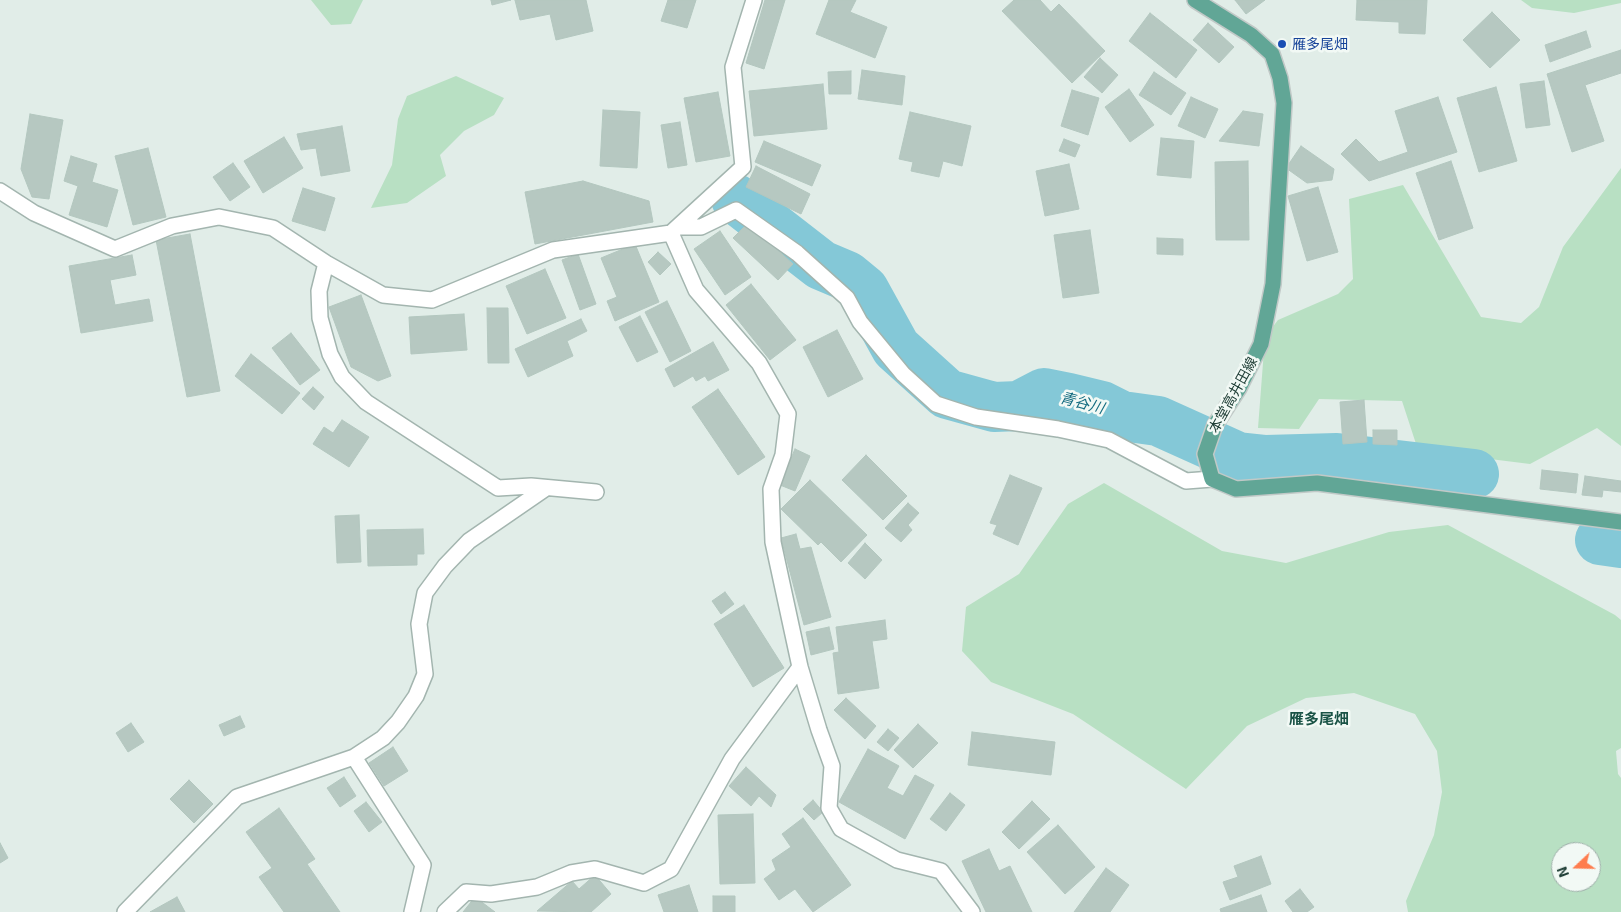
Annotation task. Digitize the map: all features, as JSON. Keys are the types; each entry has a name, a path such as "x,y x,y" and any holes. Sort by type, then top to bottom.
{"main road":[{"name":"本堂高井田線","path":"1195,0 1251,35 1272,54 1280,78 1284,103 1273,284 1261,344 1239,388 1215,425 1204,454 1212,479"},
{"path":"1212,479 1236,489 1317,483 1621,522"}],"street":[{"path":"674,230 743,167 734,66 754,0"},
{"path":"0,191 34,213 115,249 172,226 219,217 273,228 326,263 383,295 432,300 553,250 701,227 736,210 797,253 847,298 860,322 903,374 936,404 976,417 1058,428 1109,440 1186,481 1212,479"},
{"path":"674,230 696,290 759,363 788,414 783,455 771,489 773,542 800,667 832,766 829,808 841,829 897,860 941,871 972,912"},
{"path":"326,263 319,290 322,327 330,354 342,376 366,402 498,488 531,486 596,492"},
{"path":"125,912 237,797 354,757 383,738 398,722 416,696 425,674 420,624 425,593 445,566 469,542 546,488"},
{"path":"445,912 466,892 490,894 536,888 571,872 594,869 644,883 671,869 732,759 800,667"},
{"path":"354,757 423,865 412,912"}],"green space":[{"path":"311,0 363,0 351,24 331,25"},
{"path":"1521,0 1621,0 1621,3 1574,13 1532,8"},
{"path":"456,76 504,98 494,115 464,131 440,155 446,176 407,203 371,208 392,165 398,119 407,96"},
{"path":"1621,168 1621,446 1597,428 1530,464 1418,450 1402,401 1319,399 1299,429 1258,428 1265,337 1278,320 1338,294 1353,279 1349,199 1403,185 1481,317 1521,323 1539,307 1563,247"},
{"path":"1104,483 1222,551 1286,563 1389,532 1448,525 1615,615 1621,620 1621,748 1616,751 1618,774 1621,778 1621,912 1408,912 1406,901 1434,835 1442,792 1437,751 1415,714 1354,693 1306,698 1247,726 1186,789 1073,714 991,682 962,651 966,607 1019,574 1068,504"}],"building":[{"path":"491,0 511,0 492,5"},
{"path":"515,0 586,0 593,31 556,40 550,14 520,20"},
{"path":"668,0 696,0 687,28 661,21"},
{"path":"765,0 785,0 764,69 746,63"},
{"path":"829,0 856,0 850,12 887,27 875,58 816,34"},
{"path":"1014,0 1040,0 1051,12 1059,4 1105,51 1072,83 1002,11"},
{"path":"1235,0 1265,0 1246,14"},
{"path":"1357,0 1427,0 1425,34 1399,33 1399,22 1356,20"},
{"path":"1492,12 1520,40 1490,68 1463,40"},
{"path":"1150,13 1197,50 1176,78 1129,41"},
{"path":"1208,23 1234,47 1219,63 1193,40"},
{"path":"1586,31 1591,47 1550,62 1545,45"},
{"path":"1621,50 1621,73 1585,85 1604,141 1572,152 1547,74"},
{"path":"1100,58 1118,75 1102,93 1084,77"},
{"path":"862,70 905,76 902,105 858,99"},
{"path":"851,71 851,94 829,94 828,72"},
{"path":"1154,72 1186,93 1171,115 1139,95"},
{"path":"1544,81 1550,125 1526,128 1520,84"},
{"path":"823,84 827,129 754,136 749,91"},
{"path":"1496,87 1517,161 1479,172 1457,98"},
{"path":"1129,89 1154,125 1130,142 1105,107"},
{"path":"1072,90 1099,98 1088,135 1061,126"},
{"path":"718,92 730,156 696,162 684,98"},
{"path":"1191,97 1218,109 1205,138 1178,126"},
{"path":"1438,97 1457,152 1369,181 1341,154 1356,139 1379,162 1408,152 1395,111"},
{"path":"603,110 640,112 637,168 600,166"},
{"path":"1243,111 1263,114 1259,146 1219,141"},
{"path":"910,112 971,126 962,166 943,161 939,177 911,171 913,162 899,159"},
{"path":"30,114 63,120 49,199 32,197 21,169"},
{"path":"680,122 687,165 668,168 661,125"},
{"path":"342,126 350,171 321,176 316,148 301,150 297,134"},
{"path":"284,137 303,168 263,193 244,161"},
{"path":"1161,138 1194,141 1191,178 1157,175"},
{"path":"1064,139 1080,145 1075,157 1059,151"},
{"path":"764,141 821,165 812,186 755,162"},
{"path":"1301,146 1334,169 1332,180 1307,183 1286,168"},
{"path":"148,148 166,217 133,225 115,156"},
{"path":"71,156 97,164 92,182 118,190 107,227 69,215 78,186 64,181"},
{"path":"1248,161 1249,240 1216,240 1215,162"},
{"path":"1451,161 1473,228 1439,240 1416,173"},
{"path":"233,163 250,187 230,201 213,177"},
{"path":"1069,164 1079,209 1045,216 1036,171"},
{"path":"756,166 810,194 801,214 746,187"},
{"path":"583,181 649,201 653,222 535,244 525,192"},
{"path":"1318,187 1338,252 1307,261 1288,196"},
{"path":"303,188 335,198 325,231 292,221"},
{"path":"748,223 793,264 778,280 733,238"},
{"path":"1090,230 1099,293 1063,298 1054,235"},
{"path":"720,231 751,277 725,295 694,249"},
{"path":"190,234 220,391 187,397 156,240"},
{"path":"1157,238 1183,239 1183,255 1157,254"},
{"path":"635,244 659,302 615,321 607,301 617,297 601,258"},
{"path":"658,252 671,264 660,275 648,262"},
{"path":"578,254 596,304 580,310 562,260"},
{"path":"132,255 136,275 110,280 115,305 149,299 153,321 81,333 69,266"},
{"path":"545,269 566,318 527,334 506,286"},
{"path":"751,284 796,340 770,360 726,305"},
{"path":"361,295 391,376 378,381 351,367 329,307"},
{"path":"667,301 691,351 670,362 645,312"},
{"path":"487,308 508,308 509,363 488,363"},
{"path":"464,314 467,350 411,354 409,317"},
{"path":"640,316 658,352 637,362 619,327"},
{"path":"581,319 587,331 567,341 573,356 528,377 515,349"},
{"path":"837,330 863,379 828,397 803,347"},
{"path":"291,333 320,370 300,385 272,348"},
{"path":"713,342 729,370 708,381 705,376 696,381 693,376 674,387 665,369"},
{"path":"251,354 300,393 282,414 235,376"},
{"path":"313,387 324,397 314,410 302,399"},
{"path":"718,389 765,457 738,475 692,407"},
{"path":"1364,400 1367,442 1343,444 1340,402"},
{"path":"342,420 369,437 349,467 313,444 324,427 333,433"},
{"path":"1373,430 1397,430 1397,445 1373,444"},
{"path":"795,449 810,456 795,491 780,485"},
{"path":"866,455 907,496 883,520 842,480"},
{"path":"1542,470 1578,474 1576,493 1540,489"},
{"path":"1010,475 1042,488 1018,545 993,534 997,525 990,523"},
{"path":"1585,476 1621,481 1621,492 1603,490 1602,497 1582,495"},
{"path":"810,480 867,535 841,562 821,542 818,545 781,509"},
{"path":"908,503 919,513 908,525 912,530 901,542 885,528"},
{"path":"359,515 361,562 337,563 335,516"},
{"path":"423,529 424,554 417,554 417,565 368,566 367,530"},
{"path":"796,534 800,549 811,547 831,617 804,625 781,538"},
{"path":"865,543 882,560 865,579 848,563"},
{"path":"725,592 734,604 721,614 712,601"},
{"path":"744,605 784,668 753,687 714,624"},
{"path":"885,620 887,639 872,641 879,688 838,694 833,653 839,652 836,627"},
{"path":"829,627 834,649 811,655 806,632"},
{"path":"846,698 876,726 865,739 834,710"},
{"path":"240,716 245,727 224,736 219,725"},
{"path":"131,723 144,742 128,752 116,733"},
{"path":"918,724 938,743 913,768 894,750"},
{"path":"888,729 899,738 888,751 877,742"},
{"path":"972,732 1055,742 1051,775 968,765"},
{"path":"393,747 408,771 384,786 369,763"},
{"path":"868,749 899,766 887,788 903,796 915,775 934,785 905,839 839,802"},
{"path":"746,767 776,795 771,807 759,796 751,806 729,786"},
{"path":"344,777 356,796 340,807 327,788"},
{"path":"189,780 213,804 194,823 170,799"},
{"path":"950,793 965,805 946,831 930,819"},
{"path":"813,800 823,812 814,820 803,809"},
{"path":"1032,801 1050,819 1019,849 1002,832"},
{"path":"366,802 382,822 369,832 354,811"},
{"path":"279,808 315,859 307,864 340,912 284,912 259,877 272,868 246,832"},
{"path":"753,814 755,883 720,884 718,815"},
{"path":"803,818 851,885 813,912 795,889 779,900 764,879 776,870 772,860 791,847 782,834"},
{"path":"1058,825 1095,867 1065,894 1027,852"},
{"path":"0,843 8,858 0,863"},
{"path":"989,849 999,871 1010,866 1032,912 986,912 962,861"},
{"path":"1261,856 1271,884 1230,900 1223,882 1238,877 1234,866"},
{"path":"1106,868 1129,885 1110,912 1074,912"},
{"path":"595,875 611,894 591,912 537,911 572,881 579,889"},
{"path":"689,885 698,912 664,912 658,895"},
{"path":"1300,889 1314,907 1307,912 1293,912 1285,901"},
{"path":"1261,895 1267,912 1221,912 1220,909"},
{"path":"713,896 735,896 735,912 713,912"},
{"path":"177,897 185,912 150,912"},
{"path":"475,897 495,912 463,912"}],"waterway":[{"name":"青谷川","path":"736,199 821,265 847,276 864,290 896,348 947,394 994,407 1019,406 1044,393 1069,398 1102,406 1122,416 1158,421 1238,457 1266,460 1337,458 1474,474"},
{"name":"青谷川","path":"1600,540 1621,543"}],"place":[{"name":"雁多尾畑","path":"1282,44"}],"district":[{"name":"雁多尾畑","path":"1319,719"}]}
